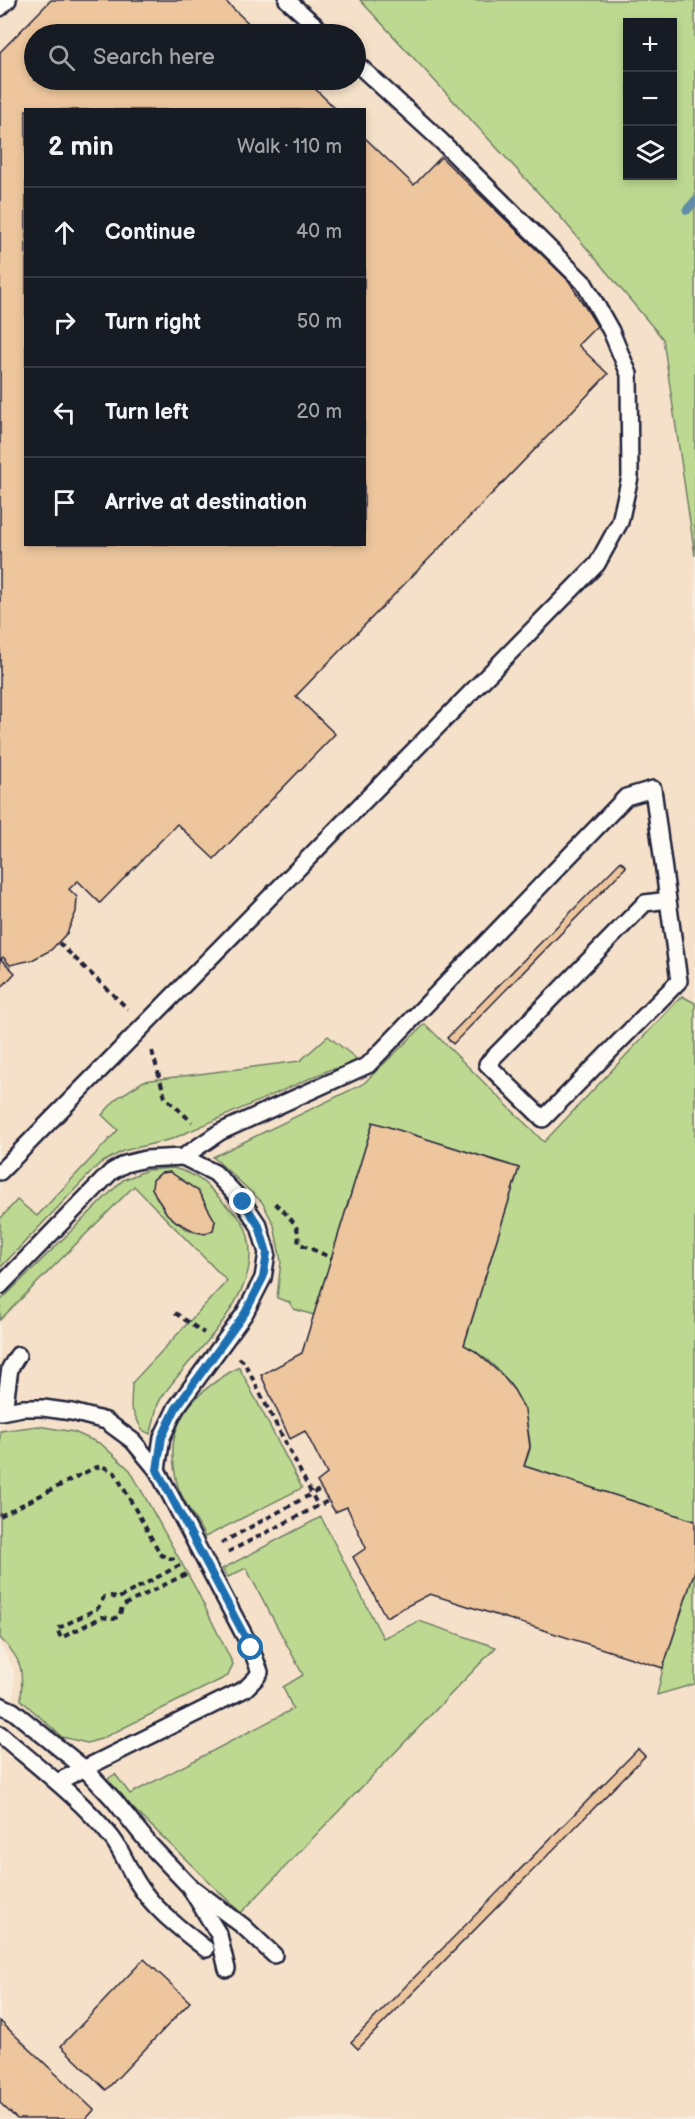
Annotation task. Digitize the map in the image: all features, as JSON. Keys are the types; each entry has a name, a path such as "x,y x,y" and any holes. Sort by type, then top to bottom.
{"lane":[{"path":"0,8 8,0"},
{"path":"287,0 314,24"},
{"path":"0,1172 597,564 620,522 630,477 629,374 611,331 584,283 440,140 366,72"},
{"path":"183,1157 220,1132 368,1065 626,797 653,789 679,981 543,1119 487,1064 645,903 668,900"},
{"path":"0,1286 111,1172 125,1164 145,1159 183,1157 215,1173 243,1202 259,1226 267,1253 263,1278 245,1313 176,1408 162,1437 157,1470"},
{"path":"18,1355 10,1368 2,1412 43,1408 72,1412 106,1421 133,1441 157,1470 251,1648 260,1672 245,1689 57,1782"},
{"path":"0,1705 13,1711 85,1769 114,1800 150,1845 189,1886 219,1935 227,1969"},
{"path":"0,1734 57,1782 100,1824 114,1840 137,1883 153,1903 206,1949"},
{"path":"189,1886 210,1900 274,1955"}],"path":[{"path":"59,943 144,1025 165,1097 210,1139"},
{"path":"274,1202 296,1225 298,1243 332,1258"},
{"path":"175,1313 244,1362 318,1506"},
{"path":"0,1516 93,1468 102,1466 115,1473 161,1555 172,1559 197,1547"}],"shaded area":[{"path":"0,0 360,0 558,214 663,339 695,556 695,2119 0,2119 0,1720 14,1696 14,1670 0,1644"}],"green space":[{"path":"360,0 695,0 695,556 663,339 558,214"},
{"path":"682,996 695,1003 695,1521 524,1466 530,1444 525,1416 515,1391 487,1360 464,1345 519,1168 373,1123 314,1315 294,1309 289,1302 277,1298 281,1261 274,1225 262,1202 213,1157 363,1084 425,1024 544,1142"},
{"path":"328,1036 362,1063 329,1070 172,1139 123,1151 99,1164 0,1268 0,1219 17,1200 37,1216 118,1130 102,1115 117,1098 144,1081 300,1061"},
{"path":"173,1168 202,1181 241,1220 250,1248 248,1272 239,1295 225,1318 160,1400 150,1434 142,1430 131,1407 132,1383 227,1281 134,1186 0,1320 0,1301 123,1180 147,1170","holes":["170,1172 198,1191 215,1221 213,1230 203,1233 194,1232 176,1222 168,1214 152,1188"]},
{"path":"239,1367 302,1488 205,1537 177,1484 173,1449 175,1433 189,1406 212,1384"},
{"path":"38,1426 74,1432 101,1444 130,1470 197,1591 233,1664 228,1676 101,1739 87,1743 62,1737 21,1700 20,1666 8,1646 0,1638 0,1431"},
{"path":"321,1517 383,1638 419,1621 496,1647 241,1913 105,1781 115,1774 130,1794 293,1709 283,1687 303,1675 246,1568 228,1577 222,1569"},
{"path":"695,1570 695,1684 657,1695 663,1668"}],"building":[{"path":"51,0 224,0 249,24 27,24"},
{"path":"24,28 24,90 316,90 335,108 24,108 24,546 366,546 366,139 414,185 441,157 569,281 597,326 578,345 608,374 296,696 335,734 214,859 177,824 100,903 78,881 69,889 77,897 76,912 67,933 51,950 32,960 10,965 3,957 1,959 15,973 0,989 0,52"},
{"path":"621,861 626,867 453,1044 447,1038"},
{"path":"373,1122 519,1168 464,1345 475,1351 502,1375 525,1410 530,1447 524,1466 695,1521 695,1570 663,1668 430,1594 386,1617 353,1557 366,1548 347,1507 335,1512 317,1482 327,1474 305,1431 290,1439 261,1375 302,1353"},
{"path":"170,1172 198,1191 215,1221 213,1230 205,1234 194,1231 167,1214 152,1188 153,1180 161,1173"},
{"path":"638,1749 645,1756 358,2049 351,2042"},
{"path":"144,1959 190,2002 106,2090 61,2046"},
{"path":"0,2021 94,2110 86,2119 17,2119 0,2103"}],"waterway":[{"path":"687,210 695,201"}],"route":[{"path":"243,1202 259,1226 267,1253 263,1278 245,1313 176,1408 162,1437 157,1470 251,1648"}]}
